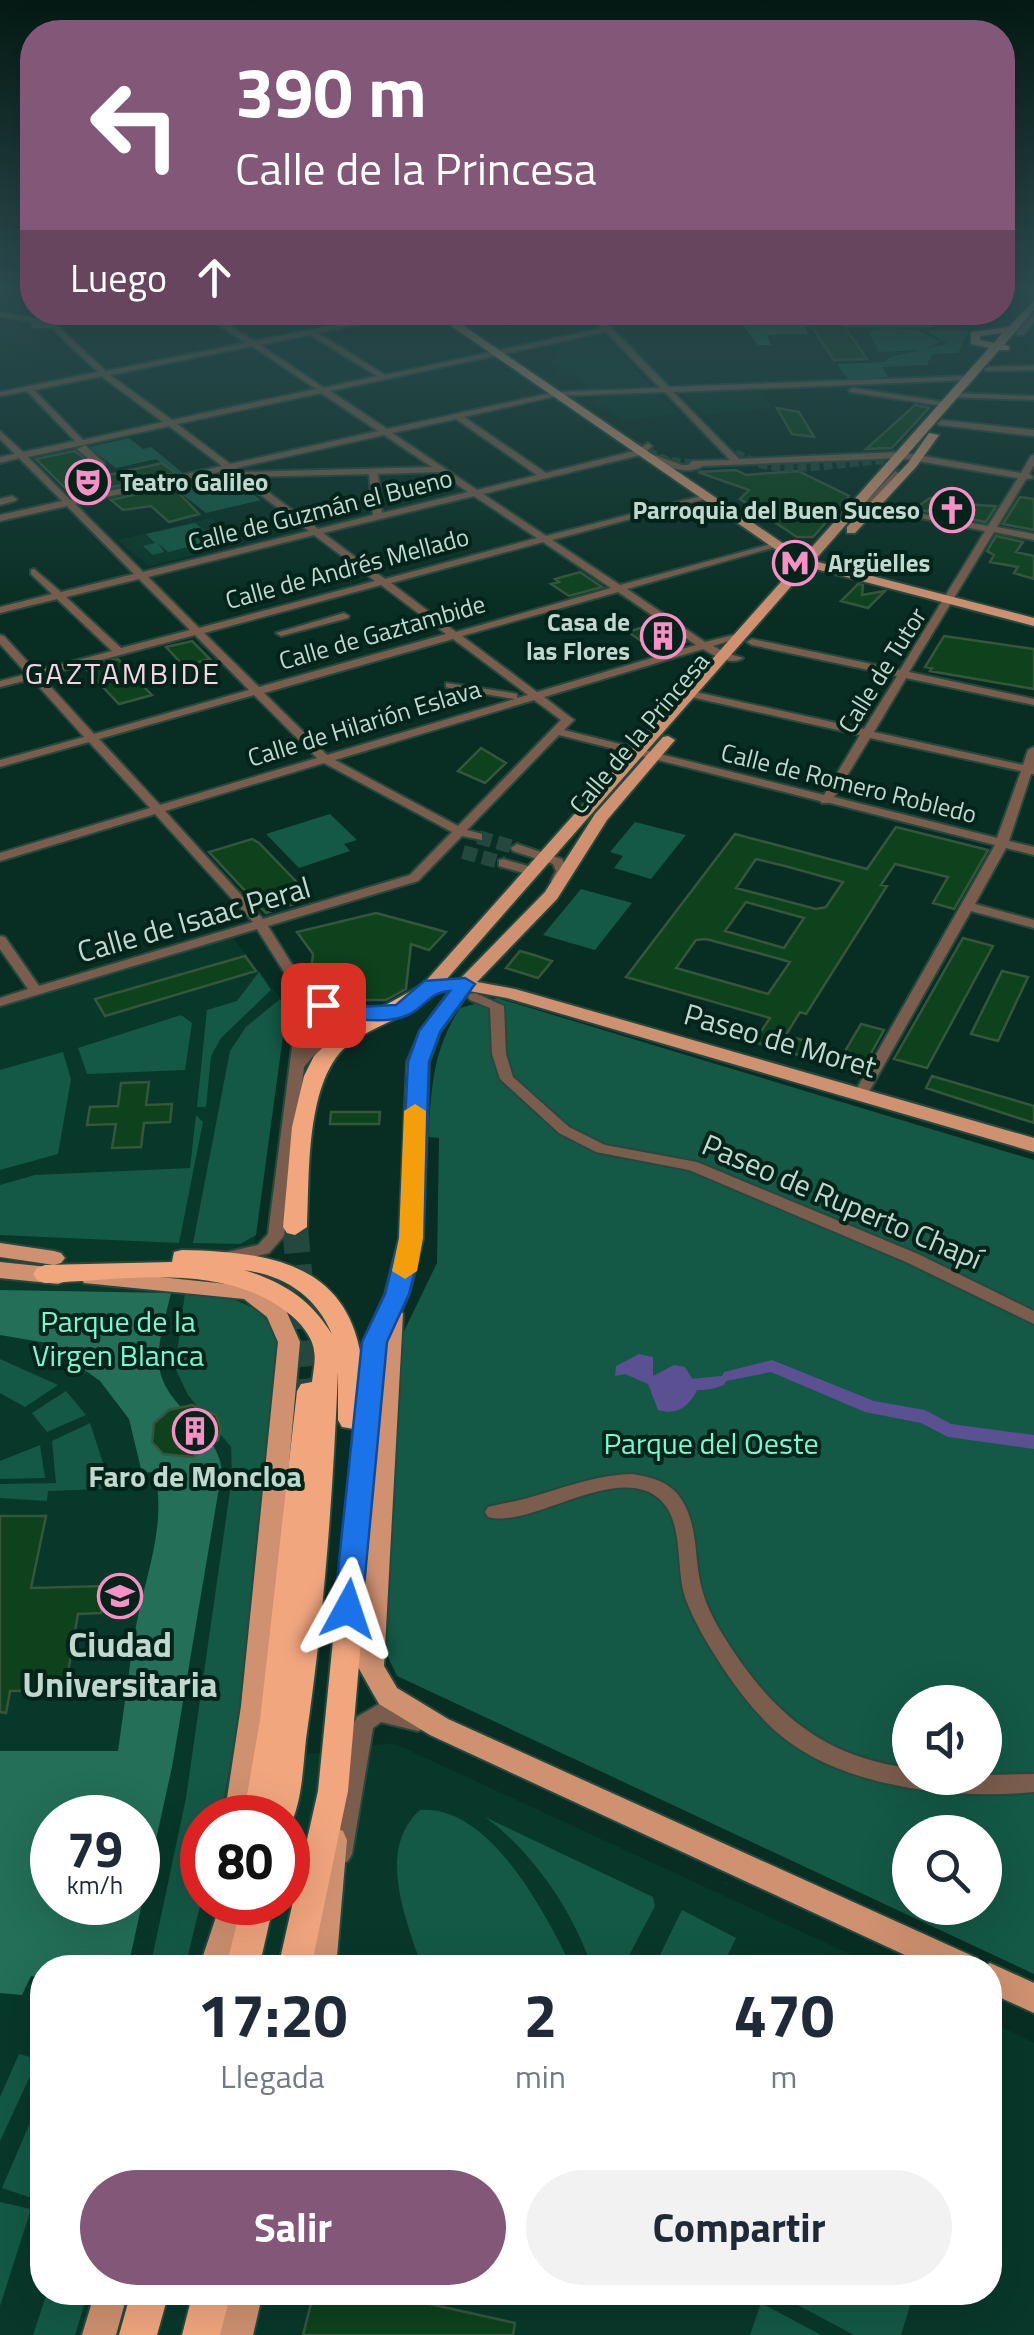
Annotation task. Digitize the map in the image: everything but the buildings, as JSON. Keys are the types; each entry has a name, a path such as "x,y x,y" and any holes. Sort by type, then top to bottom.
{"highway":[{"name":"Calle de la Princesa","path":"340,1040 402,1010 431,986"},
{"path":"297,1955 333,1792 373,1356 380,1327 397,1294 411,1238 418,1062 439,1018 470,990"},
{"path":"295,1227 310,1081 318,1061 340,1040"},
{"path":"49,1266 225,1258 276,1268 301,1279 339,1313 350,1338 353,1394 336,1606 341,1682"},
{"path":"49,1266 238,1276 284,1292 314,1320 327,1348 299,1692 282,1795"},
{"path":"262,1795 276,1720 310,1391"},
{"path":"235,1955 240,1925"},
{"path":"245,1955 252,1925"},
{"path":"138,2335 146,2305"},
{"path":"201,2335 209,2305"}],"main road":[{"name":"Calle de la Princesa","path":"470,990 551,894 601,816 647,755 952,396"},
{"name":"Calle de la Princesa","path":"814,562 874,508 965,396"},
{"path":"565,397 776,544 814,562 1034,618"},
{"path":"642,448 681,464 814,562"},
{"name":"Calle de la Princesa","path":"431,986 547,857 647,755"},
{"path":"431,986 470,990"},
{"name":"Paseo de Moret","path":"470,990 508,994 1034,1145"},
{"path":"0,1252 49,1266 226,1286 270,1304 287,1329 279,1468 241,1795"},
{"path":"0,1270 49,1266"},
{"path":"397,1294 385,1372 371,1667 388,1696 439,1727 939,1955"},
{"path":"324,1955 332,1882 333,1792"},
{"path":"214,1955 218,1925"},
{"path":"217,1955 227,1925"},
{"path":"1002,1983 1034,1998"},
{"path":"99,2335 108,2305"},
{"path":"236,2335 244,2305"}],"street":[{"path":"36,396 83,446 81,449 102,462"},
{"path":"134,396 534,695 567,715 559,732 444,846"},
{"path":"0,460 83,446 295,396"},
{"path":"326,396 702,644 730,657"},
{"path":"0,518 457,416 580,396"},
{"path":"675,396 735,456"},
{"path":"915,396 948,400 963,396"},
{"path":"988,396 1034,398"},
{"path":"457,416 544,476"},
{"path":"942,424 1034,433"},
{"path":"0,434 324,759 460,832 478,837"},
{"path":"642,448 656,459 681,464 852,456 895,465 918,457 1029,477"},
{"name":"Calle de Guzmán el Bueno","path":"0,610 544,476 642,448"},
{"path":"681,464 735,456 808,458"},
{"name":"Calle de Tutor","path":"826,801 992,530 1029,477 1034,458"},
{"name":"Calle de la Princesa","path":"861,519 862,511 895,465"},
{"path":"239,476 438,470"},
{"path":"373,471 378,516"},
{"name":"Calle de Andrés Mellado","path":"0,684 706,496"},
{"path":"0,502 12,499"},
{"path":"874,508 1034,537"},
{"name":"Calle de Gaztambide","path":"0,764 776,544"},
{"path":"34,572 62,594 119,652"},
{"path":"281,633 344,616"},
{"path":"0,638 255,916 296,980 315,1000 354,1014 402,1010"},
{"path":"747,638 1034,702"},
{"name":"Calle de Hilarión Eslava","path":"0,857 702,644 747,638"},
{"path":"450,685 513,696"},
{"path":"698,695 1031,770"},
{"name":"Calle de Romero Robledo","path":"559,732 1034,851"},
{"path":"860,1095 1002,844 1031,770 1034,750"},
{"path":"444,846 464,852"},
{"name":"Calle de Isaac Peral","path":"0,1002 401,885 414,878 444,846"},
{"path":"517,848 547,857 562,868 551,894"},
{"path":"502,863 534,872"},
{"path":"968,906 1034,924"},
{"path":"0,940 36,992"},
{"path":"225,1258 258,1252 276,1236 304,1008 296,980"},
{"name":"Paseo de Ruperto Chapí","path":"470,990 497,1006 499,1054 507,1079 564,1130 602,1148 692,1166 912,1258 1034,1318"},
{"path":"297,1066 310,1052 340,1040"},
{"path":"494,1512 521,1510 610,1482 644,1482 666,1492 680,1510 685,1532 684,1560 695,1600 718,1643 768,1714 802,1743 846,1765 880,1775 968,1784 1034,1783"},
{"path":"332,1882 364,1723 372,1716 386,1714 439,1727"}],"shaded area":[{"path":"660,396 679,413 623,421 588,398"},
{"path":"685,396 766,396 772,408 705,415"},
{"path":"211,518 243,543 149,566 118,540"},
{"name":"Ciudad Universitaria","path":"231,935 285,1004 256,1235 245,1292 274,1324 215,1766 393,1743 852,1955 30,1955 30,2305 1002,2305 1002,2027 1034,2043 1034,2335 0,2335 0,1002"},
{"path":"639,1354 653,1357 653,1376 674,1365 685,1367 698,1388 691,1400 672,1412 658,1410 648,1384 625,1374 615,1376 616,1366"}],"green space":[{"path":"129,438 143,449 151,447 183,473 177,474 156,459 116,468 88,447"},
{"path":"224,473 261,500 206,513 169,484"},
{"path":"195,523 217,540 168,552 158,543 164,552 153,555 143,546 155,543 146,534"},
{"path":"330,814 357,840 344,844 350,851 299,868 266,834"},
{"path":"635,822 686,835 651,879 614,868 623,856 610,852"},
{"path":"581,889 632,903 595,950 543,935"},
{"path":"259,972 271,990 221,1038 211,1056 206,1107 197,1107 207,1010 237,1001"},
{"name":"Parque del Oeste","path":"497,998 1034,1160 1034,1974 1002,1959 1002,1955 993,1955 929,1925 1002,1925 1002,1815 892,1815 892,1908 397,1676 386,1653 381,1597 392,1356 437,1263 439,1138 428,1137 435,1070 460,1008"},
{"path":"280,999 286,1014 256,1235 240,1244 193,1243 230,1051 246,1027"},
{"path":"181,1015 192,1023 185,1070 87,1074 78,1048"},
{"path":"63,1052 71,1079 58,1154 0,1170 0,1070"},
{"path":"196,1115 203,1122 179,1243 0,1235 0,1185 35,1175 190,1168"},
{"name":"Parque de la Virgen Blanca","path":"0,1290 171,1293 159,1346 162,1379 169,1393 210,1441 222,1470 160,1822 160,1795 30,1795 30,1925 137,1925 131,1955 30,1955 30,1978 22,1995 0,1993 0,1751 118,1751 136,1626 154,1549 158,1491 154,1472 142,1473 129,1419 100,1381 47,1343 0,1335"},
{"path":"185,1293 232,1299 259,1313 275,1337 278,1355 243,1692 225,1795 186,1795 232,1477 231,1447 188,1395 175,1368"},
{"path":"0,1359 58,1385 25,1407 0,1393"},
{"path":"66,1391 86,1415 47,1432 32,1413"},
{"path":"90,1423 103,1463 102,1489 48,1491 47,1501 0,1498 0,1484 56,1483 52,1441"},
{"path":"40,1445 45,1478 0,1479 0,1461"},
{"path":"420,1810 446,1813 470,1825 512,1867 566,1955 418,1955 398,1886 400,1844 407,1826"},
{"path":"485,1817 653,1897 655,1906 629,1955 587,1955 549,1884 503,1831"},
{"path":"180,1826 180,1925 195,1925 188,1955 153,1955"},
{"path":"682,1910 736,1938 728,1955 660,1955"},
{"path":"19,2054 30,2057 30,2076 0,2141 0,2097"},
{"path":"30,2123 30,2197 2,2188"},
{"path":"0,2202 30,2209 30,2212 0,2306"},
{"path":"43,2305 84,2305 75,2335 33,2335"},
{"path":"760,2305 765,2305 821,2335 750,2335"},
{"path":"798,2305 910,2305 901,2335 854,2335"}],"waterway":[{"path":"730,1376 772,1366 871,1407 925,1417 948,1430 1034,1442"},
{"path":"696,1384 718,1381"}],"tunnel":[{"path":"636,446 667,461 692,464"},
{"path":"735,453 752,461 788,467 882,460 897,465 895,474"},
{"path":"478,837 517,848"},
{"path":"463,852 503,863"},
{"path":"295,1227 310,1391"}],"slow traffic":[{"path":"405,1271 411,1238 415,1111"}],"place":[{"name":"Teatro Galileo","path":"88,482"},
{"name":"Parroquia del Buen Suceso","path":"952,510"},
{"name":"Argüelles","path":"795,563"},
{"name":"Casa de las Flores","path":"663,636"},
{"name":"Faro de Moncloa","path":"195,1431"},
{"name":"Ciudad Universitaria","path":"120,1596"}],"district":[{"name":"GAZTAMBIDE","path":"123,674"}],"route":[{"path":"323,1005 354,1014 402,1010 431,986 465,984 430,1031 418,1062 411,1238 397,1294 375,1342 348,1609"}]}
